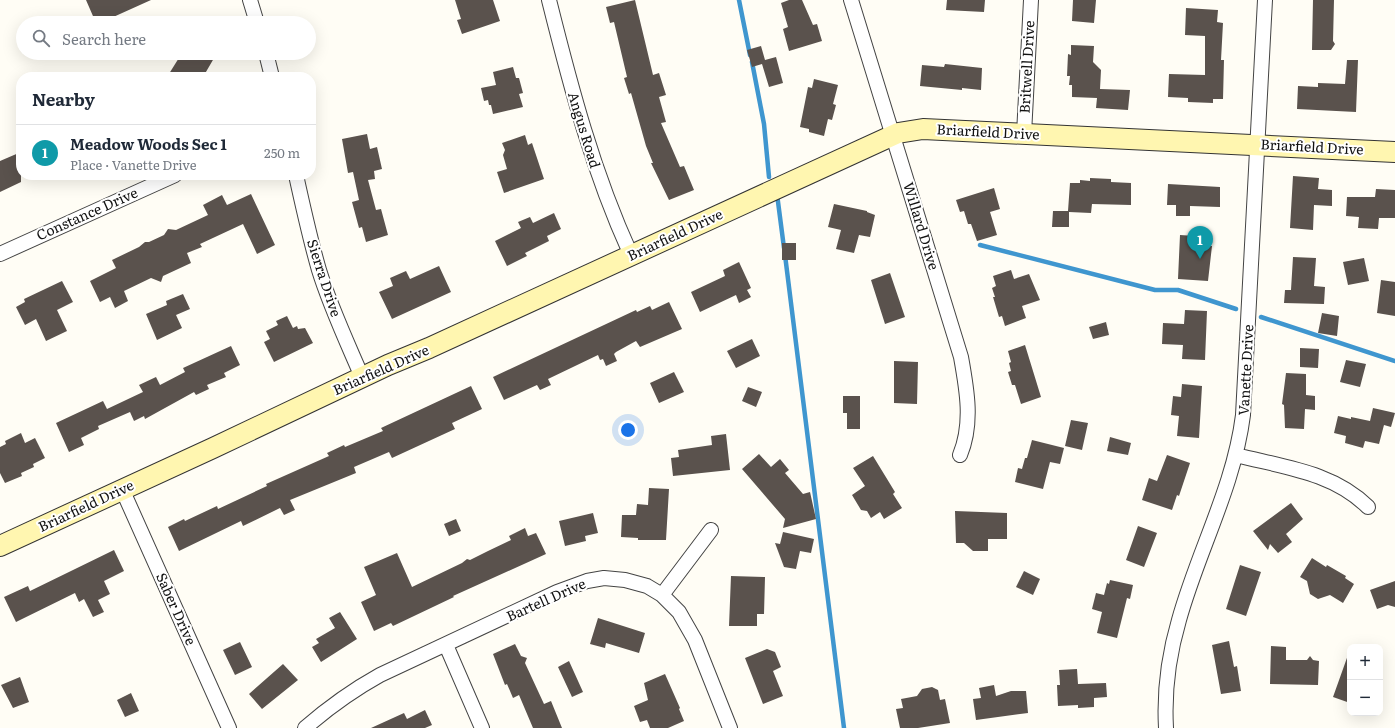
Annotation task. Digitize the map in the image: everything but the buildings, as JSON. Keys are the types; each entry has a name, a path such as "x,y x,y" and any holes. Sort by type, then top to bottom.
{"street":[{"path":"250,0 255,16"},
{"name":"Angus Road","path":"549,0 577,112 612,215 630,255"},
{"name":"Willard Drive","path":"851,0 961,358 966,384 968,409 967,432 960,455"},
{"name":"Britwell Drive","path":"1024,134 1031,0"},
{"name":"Vanette Drive","path":"1166,728 1168,669 1178,620 1236,455 1243,415 1265,0"},
{"path":"268,60 271,72"},
{"name":"Briarfield Drive","path":"0,546 213,448 362,377 429,348 898,133 923,129 1395,152"},
{"name":"Constance Drive","path":"0,254 164,180"},
{"name":"Sierra Drive","path":"297,180 319,270 333,310 362,377"},
{"path":"1236,455 1328,479 1346,488 1368,507"},
{"name":"Saber Drive","path":"122,489 229,728"},
{"path":"662,595 710,530"},
{"name":"Bartell Drive","path":"305,728 324,711 363,684 557,592 587,581 604,578 625,580 647,586 662,595 679,612 695,640 730,728"},
{"path":"446,645 482,728"}],"waterway":[{"path":"739,0 750,55"},
{"path":"752,62 764,124 769,177"},
{"path":"777,194 784,248"},
{"path":"980,245 1155,290 1178,290 1236,309"},
{"path":"785,255 844,728"},
{"path":"1261,317 1395,361"}],"place":[{"name":"Meadow Woods Sec 1","path":"1200,259"}]}
